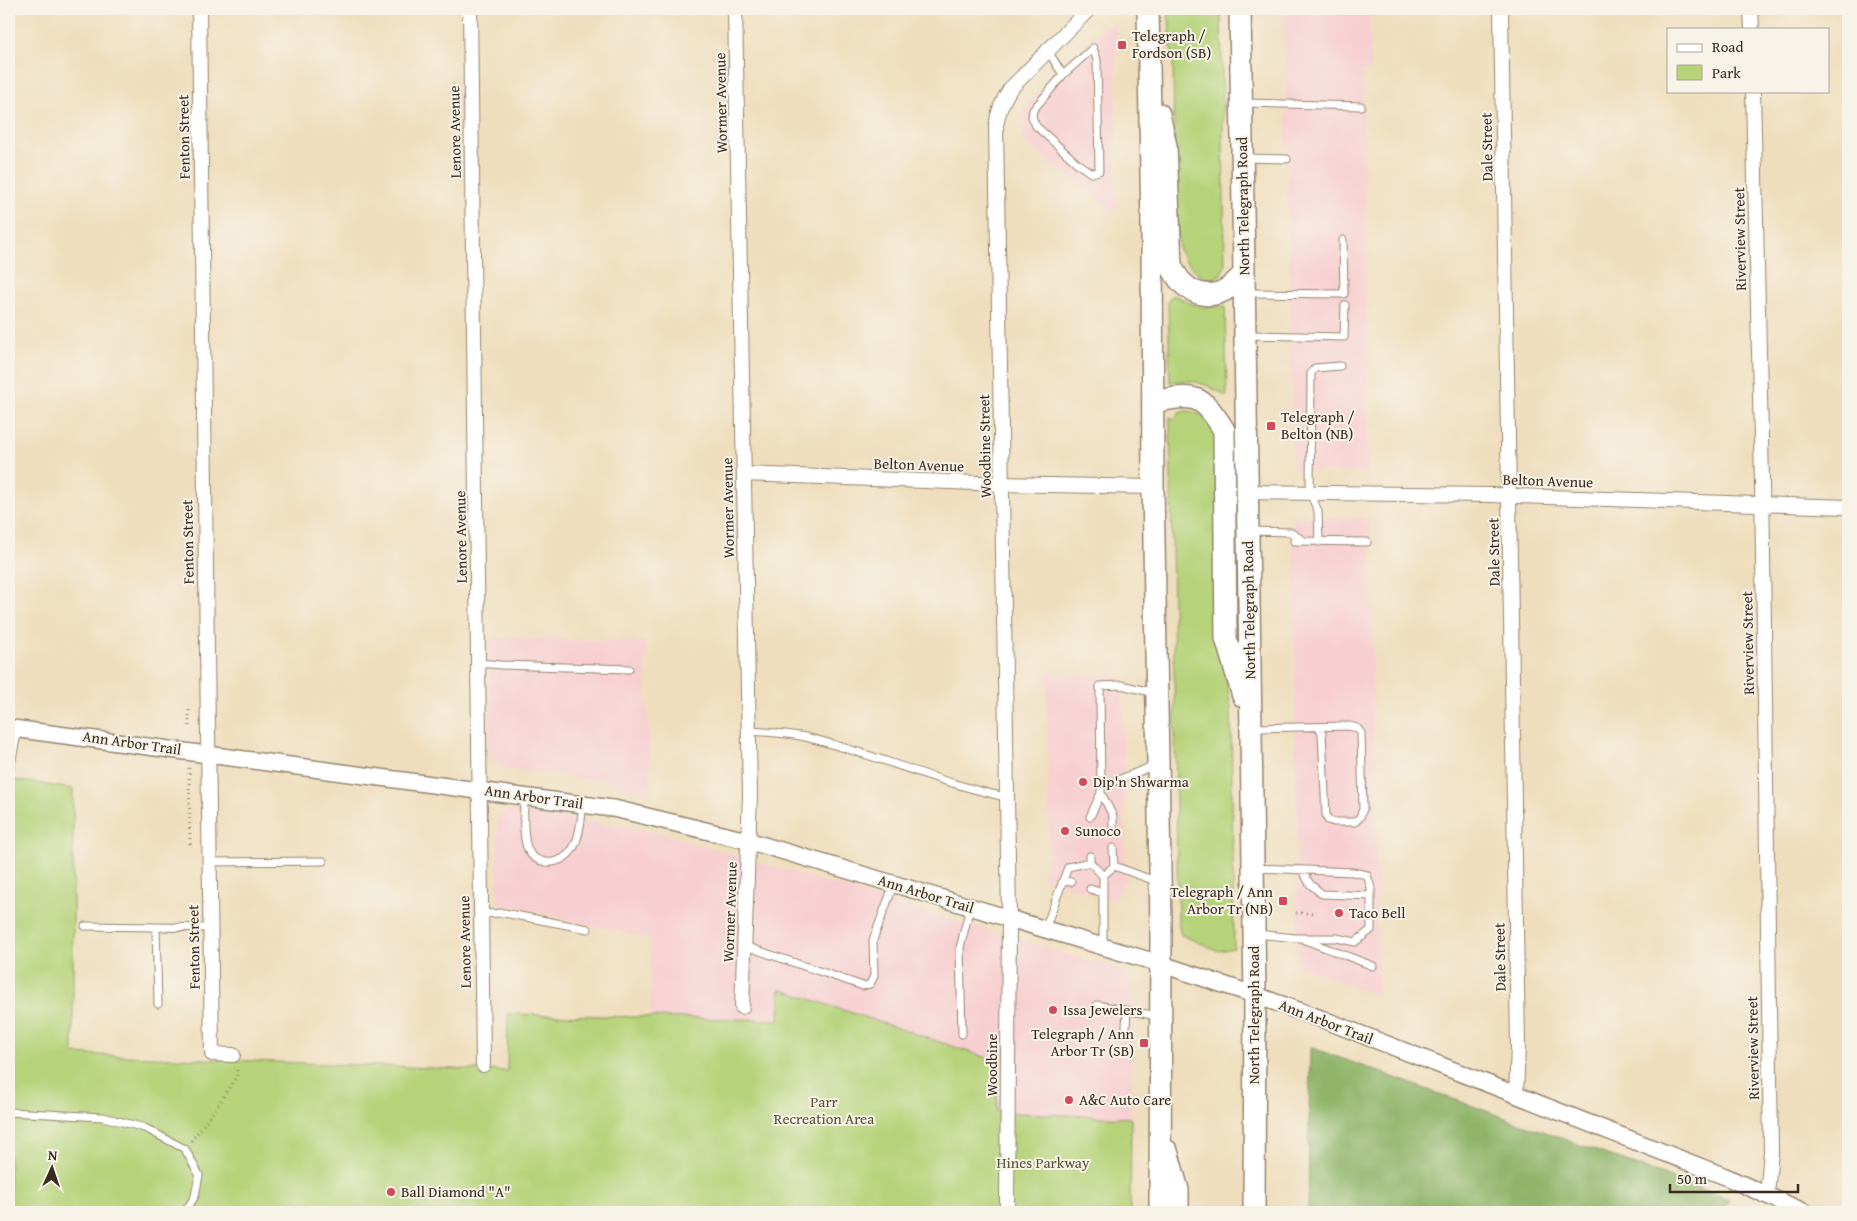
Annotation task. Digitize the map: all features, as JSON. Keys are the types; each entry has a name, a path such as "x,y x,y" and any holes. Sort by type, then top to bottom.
{"main road":[{"path":"1148,9 1153,487 1161,964 1160,1212"},
{"name":"North Telegraph Road","path":"1240,9 1254,934 1254,1212"},
{"path":"1150,70 1166,146 1170,255 1174,274 1179,281 1193,292 1209,295 1244,283"},
{"path":"1153,402 1179,397 1199,400 1211,408 1224,430 1226,638 1251,725"},
{"path":"1161,1126 1178,1190 1178,1212"}],"street":[{"name":"Fenton Street","path":"199,9 212,1054 233,1055"},
{"name":"Lenore Avenue","path":"470,9 483,1065"},
{"name":"Wormer Avenue","path":"735,9 749,841 742,1007"},
{"name":"Woodbine Street","path":"1008,918 997,113 1001,102 1010,89 1089,9"},
{"name":"Dale Street","path":"1501,9 1518,1046 1516,1095"},
{"path":"1751,9 1752,28"},
{"name":"Riverview Street","path":"1753,92 1762,504 1771,1152 1767,1195"},
{"name":"Belton Avenue","path":"744,474 1002,484 1153,487"},
{"name":"Belton Avenue","path":"1247,492 1510,496 1848,507"},
{"name":"Ann Arbor Trail","path":"14,728 616,809 749,841 1161,964 1254,995 1322,1019 1516,1095 1767,1195 1804,1212"},
{"name":"Woodbine","path":"1006,1212 1008,1194 1008,918"}],"lane":[{"path":"1093,48 1097,60 1099,171 1091,173 1078,164 1036,126 1032,117 1033,110 1063,75 1093,48"},
{"path":"1048,50 1063,75"},
{"path":"1242,103 1361,106"},
{"path":"1243,158 1287,159"},
{"path":"1244,283 1344,294 1343,240"},
{"path":"1245,335 1344,337 1345,305"},
{"path":"1319,542 1318,511 1310,493 1311,373 1315,368 1340,366"},
{"path":"1248,530 1290,532 1304,541"},
{"path":"1294,542 1367,542"},
{"path":"479,663 629,669"},
{"path":"1090,818 1101,790 1100,686 1121,686 1157,693"},
{"path":"1251,725 1349,726 1357,728 1361,733 1363,809 1360,817 1355,822 1334,822 1328,820 1326,815 1322,733 1318,727"},
{"path":"9,774 14,728"},
{"path":"748,731 805,737 879,758 985,793 1006,797"},
{"path":"1101,790 1158,764"},
{"path":"1101,790 1113,816 1113,827"},
{"path":"524,796 524,832 528,849 536,860 549,863 563,859 572,851 577,840 583,804"},
{"path":"1113,848 1114,866"},
{"path":"1044,929 1068,867 1090,859 1103,876 1103,947"},
{"path":"209,862 323,861"},
{"path":"1114,866 1160,883"},
{"path":"1103,876 1114,866"},
{"path":"1253,868 1352,872 1367,875 1371,888 1371,930 1355,942 1337,938 1300,938 1254,934"},
{"path":"1302,870 1310,884 1322,894 1371,896"},
{"path":"1063,880 1071,882"},
{"path":"745,946 863,986 870,984 874,976 873,940 894,884"},
{"path":"1090,889 1103,893"},
{"path":"962,1034 960,948 970,907"},
{"path":"481,914 504,914 588,929"},
{"path":"85,926 210,928"},
{"path":"156,927 158,1004"},
{"path":"1300,938 1372,966"},
{"path":"1097,1005 1161,1016"},
{"path":"1126,1026 1127,1011"},
{"path":"9,1112 103,1118 145,1128 185,1149 199,1176 195,1196 185,1212"}],"path":[{"path":"189,710 189,729"},
{"path":"189,767 190,844"},
{"path":"1296,912 1314,913"},
{"path":"191,1141 217,1107 238,1074 233,1055"},
{"path":"707,1212 709,1210 712,1212"}],"shaded area":[{"path":"1284,9 1369,9 1371,70 1363,71 1368,472 1293,471"},
{"path":"1116,24 1116,213 1021,140 1022,118 1029,103 1105,26"},
{"path":"1293,517 1370,519 1378,996 1298,965"},
{"path":"491,637 645,642 651,794 603,781 502,768 489,760"},
{"path":"1047,673 1122,676 1126,880 1114,900 1041,878 1049,853"},
{"path":"510,809 657,832 1121,970 1132,986 1131,1118 997,1112 781,989 779,1020 651,1017 650,939 498,903 497,819"}],"green space":[{"path":"1168,9 1221,9 1225,266 1220,275 1212,279 1196,272 1179,250 1175,199 1173,63"},
{"path":"1172,296 1204,307 1225,306 1227,395 1225,396 1211,387 1192,381 1170,382 1168,301"},
{"path":"1191,411 1200,415 1217,436 1221,649 1231,708 1234,948 1219,951 1181,935 1178,923 1170,417 1174,419 1179,413"},
{"name":"Parr Recreation Area","path":"9,779 73,789 73,1054 507,1071 508,1014 779,1020 780,989 997,1061 997,1112 1131,1118 1130,1212 9,1212"},
{"path":"1310,1047 1729,1199 1724,1212 1308,1212"}],"place":[{"name":"Telegraph / Fordson (SB)","path":"1122,45"},
{"name":"Telegraph / Belton (NB)","path":"1271,426"},
{"name":"Dip'n Shwarma","path":"1083,782"},
{"name":"Sunoco","path":"1065,831"},
{"name":"Telegraph / Ann Arbor Tr (NB)","path":"1283,901"},
{"name":"Taco Bell","path":"1339,913"},
{"name":"Issa Jewelers","path":"1053,1010"},
{"name":"Telegraph / Ann Arbor Tr (SB)","path":"1144,1043"},
{"name":"A&C Auto Care","path":"1069,1100"},
{"name":"Ball Diamond \"A\"","path":"391,1192"}],"park label":[{"name":"Hines Parkway","path":"1043,1163"}]}
